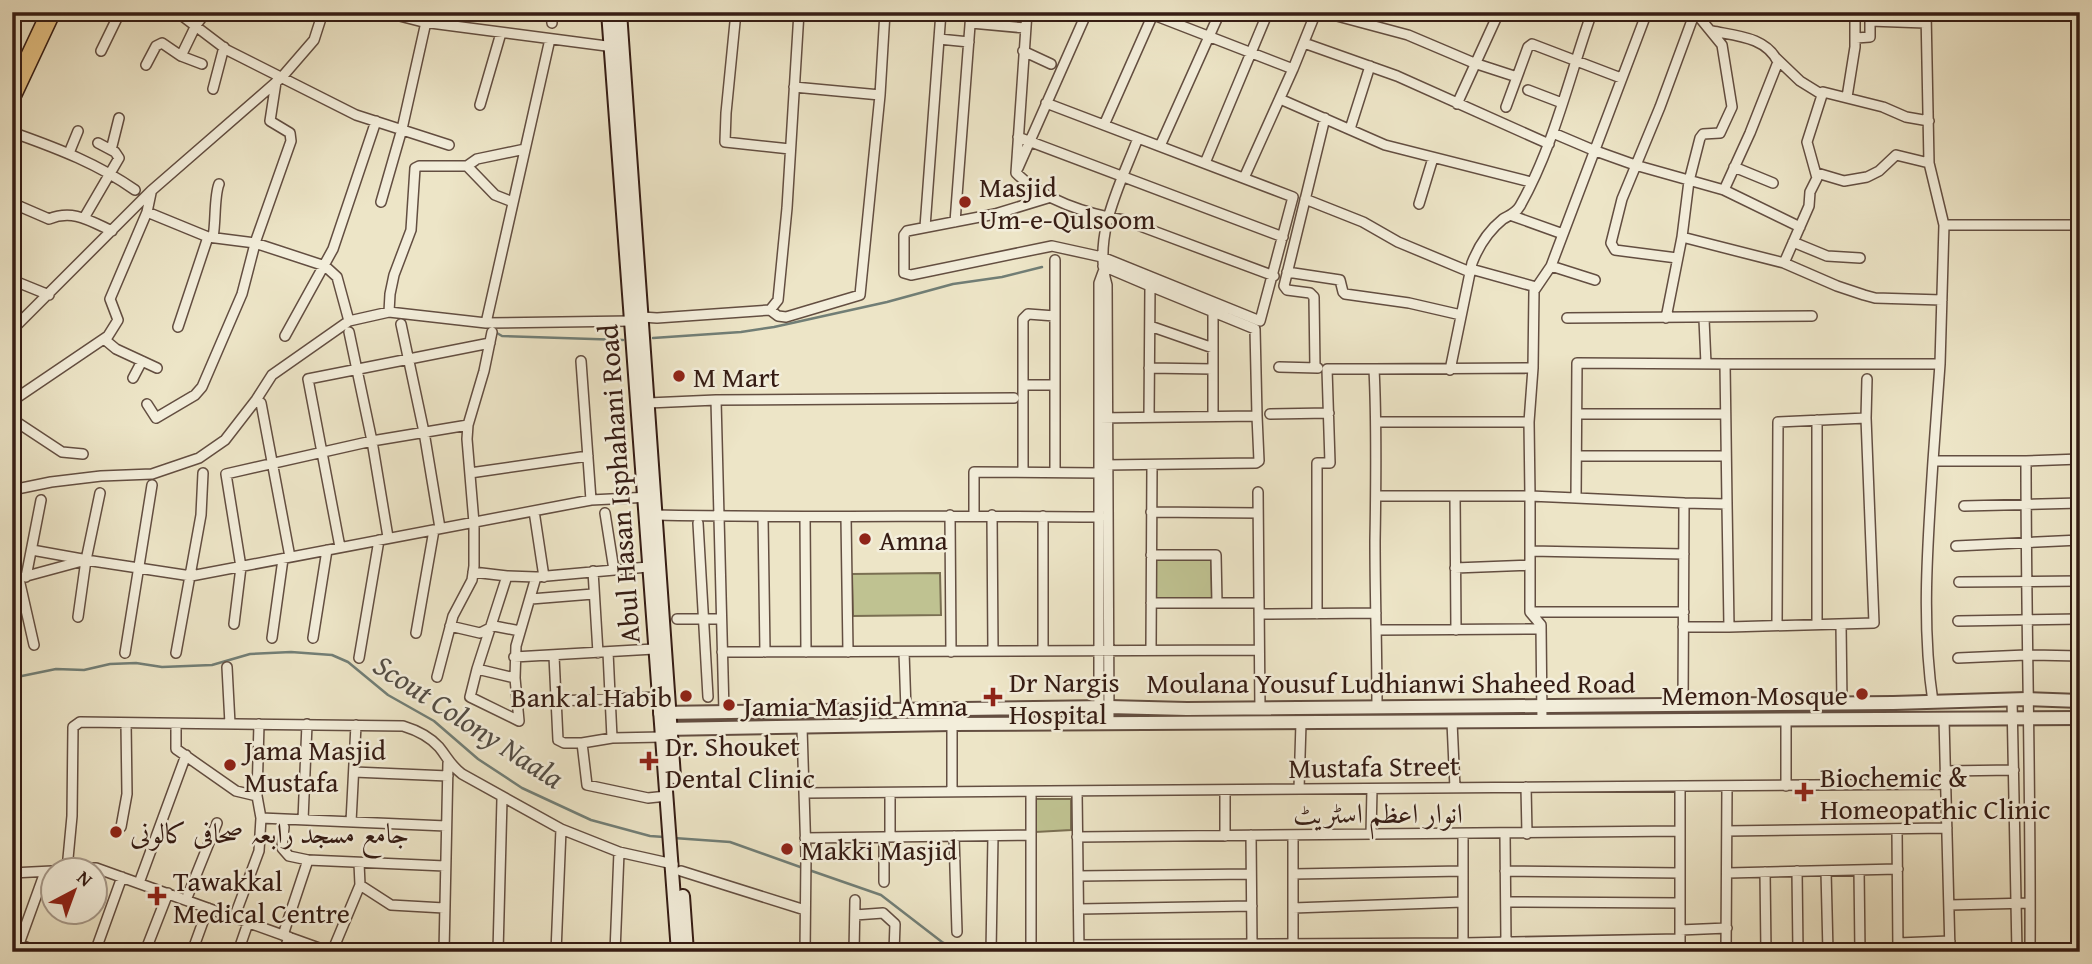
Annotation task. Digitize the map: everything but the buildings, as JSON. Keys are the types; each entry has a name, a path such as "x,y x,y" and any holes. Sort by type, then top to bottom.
{"highway":[{"path":"12,95 48,17"}],"street":[{"path":"101,51 120,12"},
{"path":"177,12 224,47 279,79 356,115 449,145"},
{"path":"181,56 196,25 206,12"},
{"path":"12,330 151,191 279,79 314,40 323,12"},
{"path":"384,12 426,22 501,33 616,46"},
{"path":"551,12 552,23"},
{"name":"Abul Hasan Isphahani Road","path":"608,12 616,46 648,497 656,515 665,732 687,952"},
{"name":"Abul Hasan Isphahani Road","path":"616,46 620,12"},
{"path":"736,12 725,142 790,149"},
{"path":"770,310 778,300 799,12"},
{"path":"12,491 88,477 152,474 199,458 225,440 272,374 349,327 389,313 486,323 637,319 770,310 778,316 786,317 860,295 880,95 885,12"},
{"path":"925,227 941,12"},
{"path":"1016,173 1027,12"},
{"path":"1016,173 1087,12"},
{"path":"1160,146 1220,12"},
{"path":"1205,163 1268,12"},
{"path":"1244,178 1316,12"},
{"path":"1322,12 1418,38 1474,63 1517,77"},
{"path":"1457,104 1499,12"},
{"path":"1450,370 1471,271 1483,239 1518,208 1531,182 1553,133 1592,12"},
{"path":"1542,721 1541,625 1530,612 1533,299 1536,287 1551,265 1647,12"},
{"path":"1666,318 1682,237 1689,181 1700,138 1703,134 1720,133 1732,107 1722,45 1695,12 1635,165 1616,219 1612,247 1619,251 1677,258"},
{"path":"1847,97 1856,38 1855,12"},
{"path":"1926,12 1929,163 1944,225 1940,364 1927,599 1933,702"},
{"path":"1104,125 1151,13 1293,69"},
{"path":"955,222 971,17 1025,28"},
{"path":"1856,38 1870,37 1870,17 1925,23"},
{"path":"380,202 402,130 426,22"},
{"path":"1713,31 1757,41 1800,81 1821,94"},
{"path":"480,105 501,33"},
{"path":"486,323 550,39"},
{"path":"939,39 970,42"},
{"path":"146,65 159,43 202,64"},
{"path":"1304,43 1370,66 1549,144"},
{"path":"1506,107 1528,47 1532,44 1621,78"},
{"path":"213,89 224,47"},
{"path":"1023,51 1051,64"},
{"path":"1724,190 1777,66 1776,58"},
{"path":"1350,129 1370,66"},
{"path":"147,404 156,418 195,395 202,387 242,294 255,243 292,141 290,133 270,121 279,79"},
{"path":"794,87 880,95"},
{"path":"1528,90 1562,103"},
{"path":"1784,262 1809,206 1810,192 1816,181 1817,173 1807,142 1821,94 1825,91 1883,107 1906,117 1929,121"},
{"path":"1280,99 1385,145 1531,182"},
{"path":"1046,103 1293,197 1260,321 1052,246 906,275 904,273 904,235 907,231 995,214 1051,198"},
{"path":"111,150 119,118"},
{"path":"1315,368 1314,298 1310,293 1285,288 1325,118"},
{"path":"285,336 334,249 376,121"},
{"path":"69,153 78,131"},
{"path":"1553,133 1635,165 1724,190 1800,227"},
{"path":"17,134 69,153 109,172 135,190"},
{"path":"1018,137 1283,237"},
{"path":"1104,724 1103,468 1107,285 1103,265 1107,218 1138,138"},
{"path":"84,218 119,158 119,155 98,143"},
{"path":"389,313 394,275 411,230 415,168 467,166 477,159 524,149"},
{"path":"1817,173 1844,181 1867,177 1879,171 1896,155 1929,163"},
{"path":"1419,204 1433,158"},
{"path":"467,166 495,194 513,201"},
{"path":"1734,167 1773,183"},
{"path":"1016,173 1051,198 1107,218 1125,220 1273,276"},
{"path":"178,327 211,237 217,215 215,194 219,184"},
{"path":"12,401 104,339 117,324 110,299 147,212 151,191"},
{"path":"1306,199 1363,222 1398,242 1471,271 1536,287"},
{"path":"12,202 49,219 63,213 84,218 111,231"},
{"path":"147,212 211,237 255,243 325,266 338,277 372,441 384,539 359,659"},
{"path":"1510,215 1563,234"},
{"path":"1944,225 2080,225"},
{"path":"1682,237 1784,262 1837,286 1875,298 1942,300"},
{"path":"1793,243 1827,256 1860,258"},
{"path":"1055,260 1055,472"},
{"path":"974,515 974,472 1055,472 1258,463 1255,329 1103,265"},
{"path":"1551,265 1595,280"},
{"path":"1287,272 1340,280 1345,294 1409,303 1461,315"},
{"path":"12,280 49,295"},
{"path":"1149,417 1150,286"},
{"path":"1213,312 1213,416"},
{"path":"1023,472 1023,319 1028,314 1055,316"},
{"path":"1567,318 1812,316"},
{"path":"1704,318 1706,364"},
{"name":"Abul Hasan Isphahani Road","path":"637,319 648,403 648,567 658,697 665,713"},
{"path":"401,324 424,432 437,529 416,633"},
{"path":"1150,326 1213,348"},
{"path":"437,677 453,616 472,580 474,523 468,425 492,332"},
{"path":"104,339 116,349 157,368"},
{"path":"340,547 307,380 490,343"},
{"path":"133,378 142,361"},
{"path":"581,361 591,500"},
{"path":"1576,498 1577,363 1940,364"},
{"path":"1724,364 1729,626"},
{"path":"1279,367 1450,370 1533,368"},
{"path":"1149,368 1213,369"},
{"path":"1317,614 1317,463 1330,463 1327,369"},
{"path":"1374,369 1377,422 1377,708"},
{"path":"1683,627 1874,623 1866,418 1867,379"},
{"path":"1023,385 1055,385"},
{"path":"648,403 1014,398"},
{"path":"716,400 724,712"},
{"path":"261,403 287,558 272,638"},
{"path":"1270,414 1329,413"},
{"path":"1577,414 1726,414"},
{"path":"1104,418 1257,416"},
{"path":"1777,625 1778,422 1866,418"},
{"path":"12,419 62,452 83,454"},
{"path":"1816,420 1817,624"},
{"path":"1377,422 1530,422"},
{"path":"234,624 241,566 226,476 228,473 372,441 468,425"},
{"path":"470,473 588,456"},
{"path":"1577,456 1726,456"},
{"path":"1933,460 2080,459"},
{"path":"2026,461 2030,952"},
{"path":"1151,649 1152,466"},
{"path":"1103,468 1100,517 1104,649"},
{"path":"176,653 201,515 203,472"},
{"path":"125,653 152,485"},
{"path":"1258,492 1260,709"},
{"path":"78,617 100,493"},
{"path":"1376,496 1530,496 1727,504"},
{"path":"1455,496 1456,630"},
{"path":"32,550 191,576 591,500 648,497"},
{"path":"34,645 19,578 32,550 41,500"},
{"path":"1683,705 1684,503"},
{"path":"1964,506 2080,503"},
{"path":"508,576 470,697 518,721 514,657 520,631 540,577 534,511"},
{"path":"1152,512 1258,513"},
{"path":"605,513 614,570"},
{"path":"656,515 763,518 950,515 1100,517"},
{"path":"950,515 951,652"},
{"path":"992,515 993,651"},
{"path":"1042,516 1043,650"},
{"path":"805,517 806,652"},
{"path":"846,517 848,652"},
{"path":"763,518 765,652"},
{"path":"698,523 708,697"},
{"path":"1956,546 2080,540"},
{"path":"313,638 327,550"},
{"path":"1530,551 1684,554"},
{"path":"1151,555 1216,555 1217,603"},
{"path":"19,578 86,560"},
{"path":"1455,568 1530,565"},
{"path":"473,572 540,577 648,567"},
{"path":"593,571 598,653"},
{"path":"1959,582 2080,582"},
{"path":"531,599 593,594"},
{"path":"1151,603 1259,603"},
{"path":"1530,612 1684,612"},
{"path":"1259,614 1376,613"},
{"path":"677,619 721,619"},
{"path":"1958,621 2080,619"},
{"path":"1842,624 1842,704"},
{"path":"450,626 480,633 494,626 520,631"},
{"path":"1377,630 1541,629"},
{"path":"514,657 654,649"},
{"path":"722,652 1259,650"},
{"path":"608,652 612,738"},
{"path":"904,652 906,710"},
{"path":"554,656 558,740 564,743 582,743 665,732"},
{"path":"1958,658 2080,656"},
{"path":"227,667 230,724"},
{"path":"477,669 515,678"},
{"path":"557,701 658,697"},
{"path":"2012,699 2017,952"},
{"name":"Moulana Yousuf Ludhianwi Shaheed Road","path":"665,713 1104,707 1260,709 1842,704 2012,699 2080,701"},
{"name":"Moulana Yousuf Ludhianwi Shaheed Road","path":"665,732 952,724 2080,718"},
{"path":"1786,719 1786,786"},
{"path":"1897,830 1898,947 1950,947 1944,719"},
{"path":"66,856 72,816 74,727 80,722 403,726 416,730 439,747 448,763 502,799 561,830 619,852 678,867 805,910"},
{"path":"1452,722 1455,788"},
{"path":"121,827 127,794 126,723"},
{"path":"1299,789 1301,723"},
{"path":"176,724 174,746 236,791 257,796"},
{"path":"234,918 259,851 259,724"},
{"path":"303,820 307,724"},
{"path":"952,724 953,791"},
{"path":"351,822 356,725"},
{"path":"802,728 806,952"},
{"path":"582,743 587,785 648,798 670,799"},
{"path":"139,883 186,755"},
{"path":"443,952 448,763"},
{"path":"1945,771 2014,770"},
{"path":"354,772 448,776"},
{"name":"Mustafa Street","path":"804,793 1945,784"},
{"path":"1726,952 1727,786"},
{"path":"1680,787 1680,952"},
{"path":"1525,788 1527,834"},
{"path":"1371,834 1372,789"},
{"path":"1225,790 1225,836"},
{"path":"1031,792 1031,952"},
{"path":"1077,792 1079,948 1293,948 1463,943 1556,947 1727,928"},
{"path":"884,882 890,793"},
{"path":"498,952 502,799"},
{"path":"261,818 446,826"},
{"path":"186,900 217,823"},
{"path":"284,827 282,848 289,856 308,860 445,866"},
{"path":"1727,831 1947,828"},
{"path":"556,952 561,830"},
{"name":"انوار اعظم اسٹریٹ","path":"1077,836 1680,831"},
{"path":"1463,943 1464,834"},
{"path":"1505,834 1506,943"},
{"path":"805,838 1031,835"},
{"path":"1251,835 1254,947"},
{"path":"1293,835 1293,948"},
{"path":"954,836 957,932"},
{"path":"991,952 993,836"},
{"path":"615,952 619,852"},
{"path":"284,952 286,936 308,860"},
{"path":"108,872 331,952 360,885 359,863"},
{"name":"Abul Hasan Isphahani Road","path":"678,867 678,952"},
{"path":"1728,873 1898,869"},
{"path":"1859,870 1860,952"},
{"path":"1293,874 1464,871"},
{"path":"1505,871 1680,873"},
{"path":"1826,871 1828,952"},
{"path":"12,873 38,872"},
{"path":"1765,872 1766,952"},
{"path":"1797,872 1798,952"},
{"path":"1078,877 1251,874"},
{"path":"94,952 122,877"},
{"path":"360,885 391,905 444,908"},
{"path":"145,952 167,893"},
{"path":"38,894 15,943 38,952"},
{"path":"854,952 855,900"},
{"path":"1293,908 1464,902"},
{"path":"1506,902 1680,903"},
{"path":"1950,905 2030,903"},
{"path":"1079,909 1252,906"},
{"path":"192,952 208,908"},
{"path":"855,915 883,913 895,924 894,951 933,952"},
{"path":"238,952 248,923"}],"green space":[{"path":"1211,559 1212,600 1156,600 1155,560"},
{"path":"940,573 941,615 853,616 852,574"},
{"path":"1036,799 1071,799 1071,830 1036,832"}],"waterway":[{"path":"653,338 774,327 953,284 1002,277 1042,267"},
{"path":"485,326 502,336 623,340"},
{"name":"Scout Colony Naala","path":"12,678 56,669 84,670 110,664 136,663 162,667 212,665 250,654 291,652 332,655 348,662 388,695 434,721 478,759 522,788 591,820 650,836 664,837"},
{"name":"Scout Colony Naala","path":"674,838 730,842 803,868"},
{"name":"Scout Colony Naala","path":"809,870 881,895 942,942 962,952"}],"place":[{"name":"Masjid Um-e-Qulsoom","path":"965,202"},
{"name":"M Mart","path":"679,376"},
{"name":"Amna","path":"865,539"},
{"name":"Memon Mosque","path":"1862,694"},
{"name":"Bank al Habib","path":"686,696"},
{"name":"Dr Nargis Hospital","path":"993,697"},
{"name":"Jamia Masjid Amna","path":"729,705"},
{"name":"Dr. Shouket Dental Clinic","path":"649,761"},
{"name":"Jama Masjid Mustafa","path":"230,765"},
{"name":"Biochemic & Homeopathic Clinic","path":"1804,792"},
{"name":"جامع مسجد رابعہ صحافی کالونی","path":"116,832"},
{"name":"Makki Masjid","path":"787,849"},
{"name":"Tawakkal Medical Centre","path":"157,896"}]}
